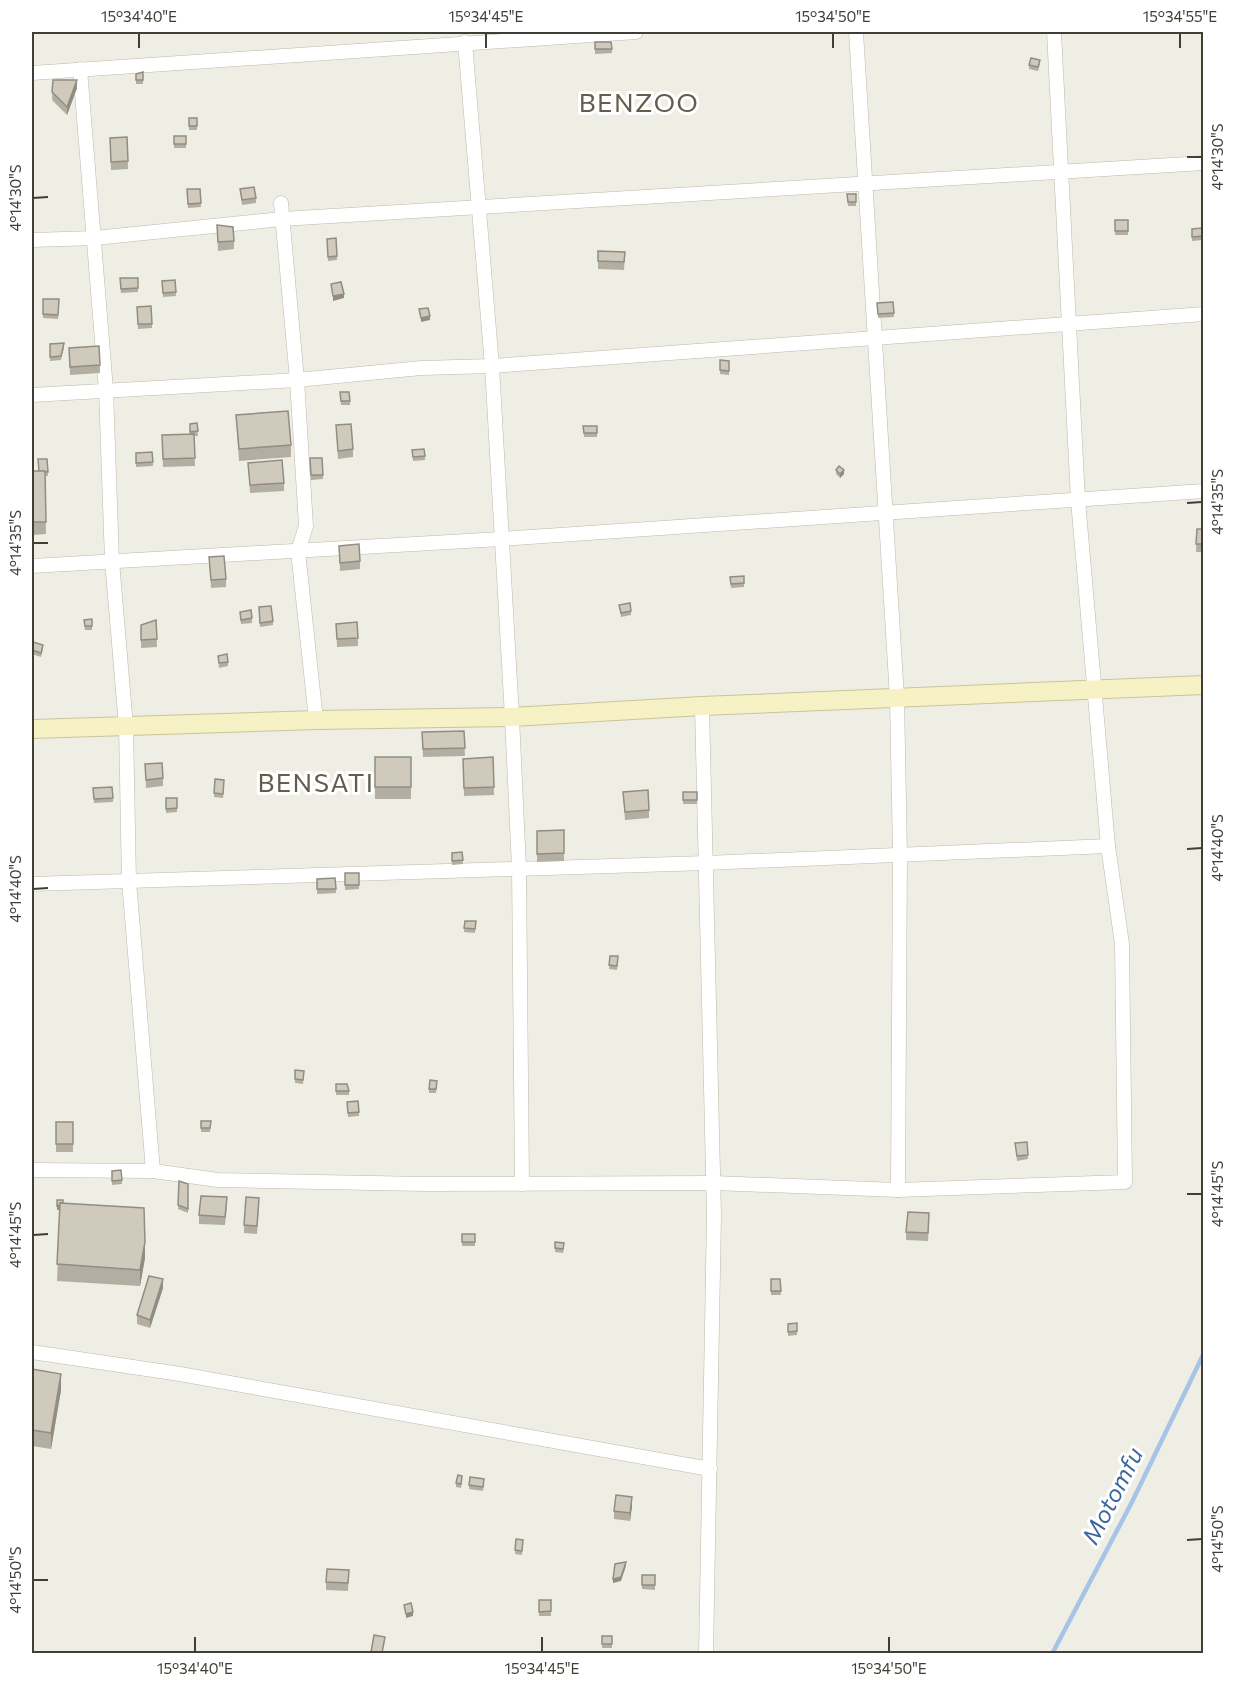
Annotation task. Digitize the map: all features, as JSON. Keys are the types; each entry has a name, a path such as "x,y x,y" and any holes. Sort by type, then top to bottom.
{"street":[{"path":"32,73 636,32"},
{"path":"856,32 897,698 900,855 898,1190"},
{"path":"32,1170 153,1171 218,1180 522,1184 714,1183 898,1190 1125,1182 1122,944 1108,846 1077,500 1054,32"},
{"path":"465,42 492,366 512,717 519,868 522,1184"},
{"path":"81,69 106,390 112,561 126,726 129,881 153,1171"},
{"path":"32,240 95,238 282,219 479,206 1203,163"},
{"path":"281,203 297,380 306,526 298,551 316,720"},
{"path":"32,395 297,380 422,368 492,366 1203,314"},
{"path":"32,566 501,539 1203,491"},
{"path":"32,729 316,720 512,717 702,706 1203,685"},
{"path":"702,706 714,1183 706,1653"},
{"path":"32,884 706,862 1108,846"},
{"path":"32,1352 180,1374 710,1469"}],"building":[{"path":"595,42 611,42 612,49 595,49"},
{"path":"1031,58 1040,60 1038,67 1029,65"},
{"path":"143,72 143,80 136,80 136,74"},
{"path":"53,80 77,80 67,107 52,92"},
{"path":"189,118 197,118 197,126 189,126"},
{"path":"174,136 186,136 186,144 174,144"},
{"path":"127,137 128,161 111,162 110,138"},
{"path":"254,187 256,198 242,200 240,189"},
{"path":"187,189 200,189 201,203 188,204"},
{"path":"847,194 856,194 856,202 848,202"},
{"path":"1115,220 1128,220 1128,231 1115,231"},
{"path":"217,225 233,227 234,241 218,242"},
{"path":"1202,228 1203,236 1192,237 1192,229"},
{"path":"336,238 337,256 328,257 327,239"},
{"path":"598,251 625,252 624,262 598,261"},
{"path":"120,278 138,278 138,288 121,289"},
{"path":"175,280 176,292 163,293 162,281"},
{"path":"341,282 344,294 333,296 331,284"},
{"path":"43,299 59,299 58,315 43,314"},
{"path":"893,302 894,313 878,314 877,303"},
{"path":"151,306 152,324 138,324 137,307"},
{"path":"428,308 430,316 421,318 419,309"},
{"path":"64,343 61,356 50,357 50,344"},
{"path":"99,346 100,365 70,367 69,348"},
{"path":"720,360 729,361 729,371 720,370"},
{"path":"340,392 349,392 350,401 341,401"},
{"path":"288,411 291,445 239,449 236,415"},
{"path":"197,423 198,431 190,432 190,424"},
{"path":"351,424 353,449 338,451 336,425"},
{"path":"583,426 597,426 597,433 584,433"},
{"path":"194,434 195,458 163,459 162,435"},
{"path":"424,449 425,456 413,457 412,450"},
{"path":"152,452 153,462 136,463 136,453"},
{"path":"310,458 322,458 323,475 311,475"},
{"path":"38,459 47,459 48,472 39,471"},
{"path":"282,460 284,483 250,485 248,463"},
{"path":"839,466 844,470 840,474 836,470"},
{"path":"32,471 45,471 46,522 32,522"},
{"path":"1197,529 1203,529 1203,544 1196,544"},
{"path":"359,544 360,561 340,563 339,546"},
{"path":"224,556 226,579 211,580 209,557"},
{"path":"744,576 744,583 731,584 730,577"},
{"path":"630,603 631,611 621,613 619,605"},
{"path":"271,606 273,621 260,623 259,607"},
{"path":"251,610 252,618 241,620 240,612"},
{"path":"92,619 92,626 85,626 84,620"},
{"path":"156,620 157,639 141,640 141,625"},
{"path":"357,622 358,638 337,639 336,624"},
{"path":"33,642 43,645 41,653 32,650"},
{"path":"227,654 228,662 219,663 218,656"},
{"path":"464,731 465,748 423,749 422,732"},
{"path":"375,757 411,757 411,787 375,787"},
{"path":"493,757 494,787 464,788 463,759"},
{"path":"162,763 163,778 146,780 145,764"},
{"path":"215,779 224,780 223,794 214,793"},
{"path":"112,787 113,798 94,799 93,788"},
{"path":"648,790 649,810 625,812 623,792"},
{"path":"683,792 697,792 697,800 683,800"},
{"path":"166,798 177,798 177,808 166,809"},
{"path":"564,830 564,853 537,854 537,831"},
{"path":"462,852 463,860 452,861 452,853"},
{"path":"345,873 359,873 359,885 345,885"},
{"path":"335,878 336,889 317,889 317,879"},
{"path":"465,921 476,921 475,929 464,928"},
{"path":"610,956 618,956 617,966 609,965"},
{"path":"295,1070 304,1071 303,1080 295,1079"},
{"path":"430,1080 437,1081 436,1089 429,1089"},
{"path":"336,1084 347,1084 349,1091 336,1091"},
{"path":"358,1101 359,1112 348,1113 347,1102"},
{"path":"201,1121 211,1121 210,1128 201,1128"},
{"path":"56,1122 73,1122 73,1144 56,1144"},
{"path":"1027,1142 1028,1155 1017,1156 1015,1143"},
{"path":"121,1170 122,1180 112,1181 112,1171"},
{"path":"179,1181 188,1184 188,1209 178,1205"},
{"path":"201,1196 227,1197 225,1217 199,1215"},
{"path":"246,1197 259,1198 257,1226 244,1225"},
{"path":"57,1200 63,1200 63,1203 57,1206"},
{"path":"60,1203 144,1208 145,1242 140,1270 57,1264"},
{"path":"908,1212 929,1213 928,1233 906,1232"},
{"path":"462,1234 475,1234 475,1242 462,1242"},
{"path":"555,1242 564,1243 563,1249 555,1248"},
{"path":"149,1276 163,1279 150,1320 137,1315"},
{"path":"771,1279 780,1279 781,1291 771,1291"},
{"path":"797,1323 797,1331 788,1332 788,1324"},
{"path":"32,1369 61,1374 51,1433 32,1430"},
{"path":"458,1475 462,1476 461,1484 456,1483"},
{"path":"470,1477 484,1479 483,1487 469,1485"},
{"path":"616,1495 632,1497 630,1513 614,1511"},
{"path":"516,1539 523,1540 522,1551 515,1550"},
{"path":"626,1562 621,1577 613,1579 615,1564"},
{"path":"327,1569 349,1570 348,1583 326,1582"},
{"path":"642,1575 655,1575 655,1585 642,1585"},
{"path":"539,1600 551,1600 551,1611 539,1612"},
{"path":"411,1603 413,1612 406,1614 404,1605"},
{"path":"374,1635 385,1637 382,1653 371,1652"},
{"path":"602,1636 612,1636 612,1644 602,1644"}],"waterway":[{"name":"Motomfu","path":"1052,1654 1132,1502 1204,1353"}],"district":[{"name":"BENZOO","path":"639,103"},
{"name":"BENSATI","path":"316,783"}]}
